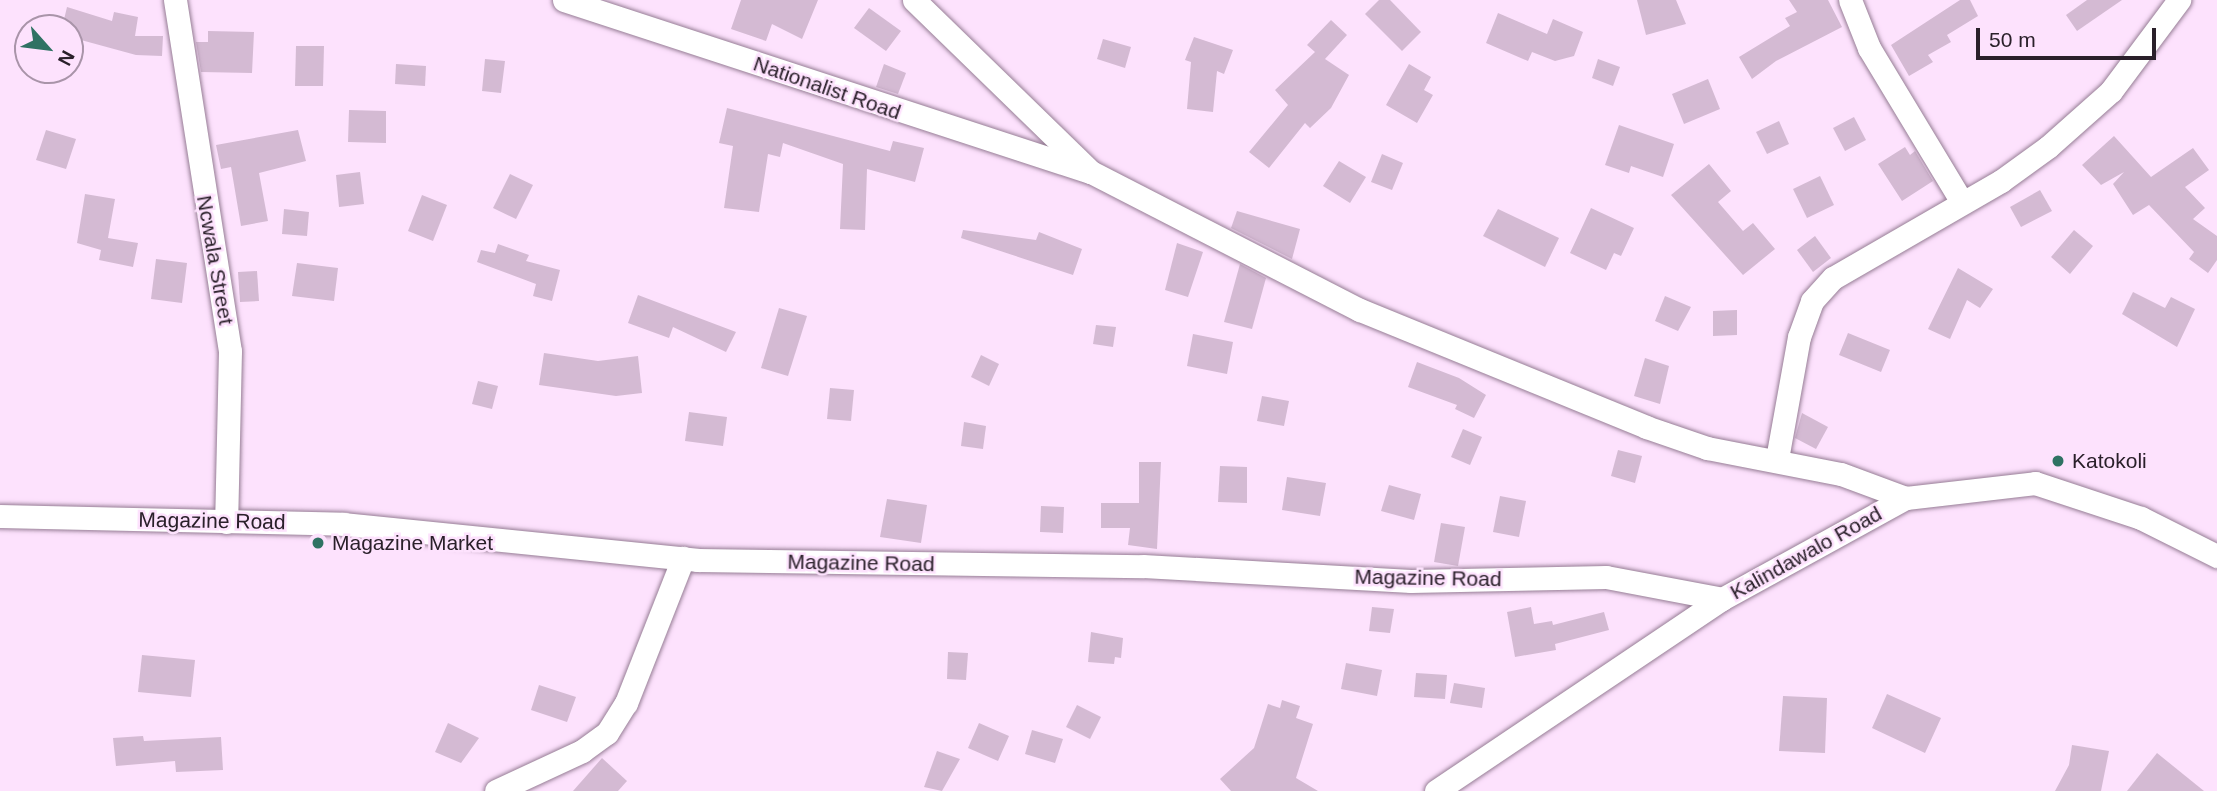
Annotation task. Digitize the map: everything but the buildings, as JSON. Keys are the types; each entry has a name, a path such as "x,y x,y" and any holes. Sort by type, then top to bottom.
{"street":[{"name":"Ncwala Street","path":"175,0 230,351 226,522"},
{"name":"Nationalist Road","path":"564,0 1091,172"},
{"path":"914,0 1091,172 1360,310 1646,427 1707,447 1841,474 1906,498"},
{"path":"1850,0 1869,48 1962,202"},
{"path":"1777,459 1799,337 1812,301 1833,278 2001,181 2048,147 2111,91 2179,0"},
{"name":"Kalindawalo Road","path":"1436,791 1722,599 1906,498 2035,483 2141,518 2217,556"},
{"name":"Magazine Road","path":"0,516 344,524 683,558 1143,566 1411,581 1606,578 1722,599"},
{"path":"496,791 582,751 607,733 626,703 683,558"}],"place":[{"name":"Katokoli","path":"2058,461"},
{"name":"Magazine Market","path":"318,543"}]}
